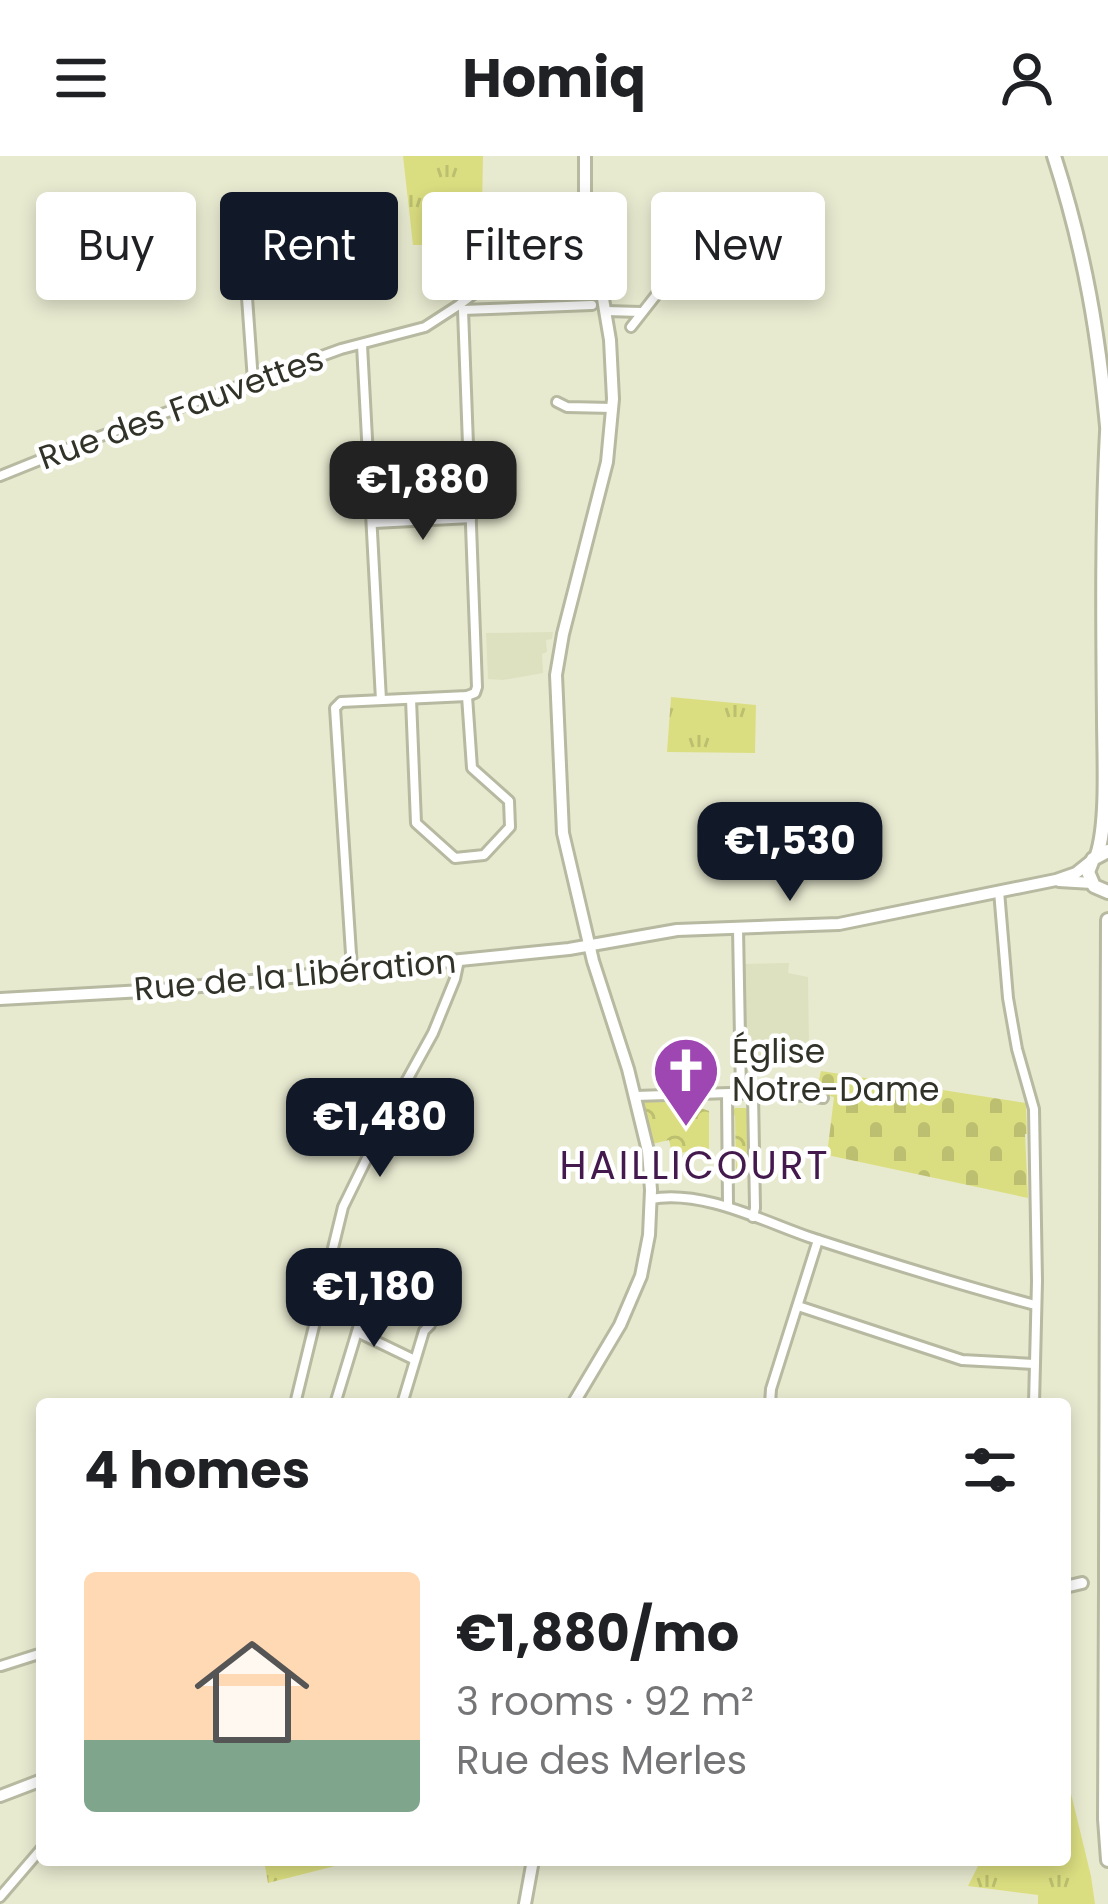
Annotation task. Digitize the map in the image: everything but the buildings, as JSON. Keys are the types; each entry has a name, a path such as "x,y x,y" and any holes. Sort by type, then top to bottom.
{"main road":[{"path":"1054,156 1094,307 1108,442"},
{"path":"1107,432 1103,840 1088,872 1098,888 1107,923 1108,1860"}],"street":[{"path":"585,156 586,192"},
{"path":"247,300 253,381"},
{"name":"Rue des Fauvettes","path":"0,476 341,349 425,327 471,300"},
{"path":"577,1398 634,1294 645,1260 651,1199 650,1161 563,833 556,675 562,634 607,462 613,408 604,300"},
{"path":"631,327 652,300"},
{"path":"410,699 416,823 455,858 484,855 510,827 508,801 472,768 471,694 477,680 461,308 592,305"},
{"path":"606,311 642,312"},
{"path":"362,345 381,700"},
{"path":"557,402 566,407 613,408"},
{"path":"374,524 471,518"},
{"path":"352,969 335,708 341,702 471,694"},
{"path":"1056,880 1076,873 1099,856"},
{"path":"1056,880 1098,888"},
{"name":"Rue de la Libération","path":"0,999 160,990 589,945 677,930 839,923 1056,880"},
{"path":"999,891 1008,998 1034,1109 1034,1398"},
{"path":"739,928 741,1094"},
{"path":"296,1398 343,1207 433,1033 459,959"},
{"path":"634,1096 784,1092 823,1098"},
{"path":"753,1093 753,1217"},
{"path":"727,1094 728,1207"},
{"path":"651,1199 728,1207 914,1271 1035,1305"},
{"path":"770,1398 818,1240"},
{"path":"337,1398 364,1296"},
{"path":"798,1306 962,1360 1034,1364"},
{"path":"404,1398 424,1331 430,1325"},
{"path":"358,1332 415,1360"},
{"path":"1071,1586 1082,1583"},
{"path":"1,1666 36,1655"},
{"path":"0,1796 36,1782"},
{"path":"0,1897 36,1855"},
{"path":"525,1904 532,1866"}],"shaded area":[{"path":"553,632 542,654 543,673 488,679 486,633"},
{"path":"789,963 788,973 808,977 809,1046 805,1055 754,1060 753,1050 746,1050 744,964"}],"green space":[{"path":"403,156 483,156 482,192 422,192 422,245 413,245"},
{"path":"671,697 756,705 755,753 667,752"},
{"path":"821,1071 1026,1103 1028,1198 827,1155 834,1097 816,1093"},
{"path":"698,1096 698,1107 709,1111 709,1151 672,1153 669,1140 652,1144 642,1098"},
{"path":"735,1108 749,1111 749,1170 736,1170"},
{"path":"1071,1794 1095,1904 1038,1904 1038,1895 968,1886 978,1866 1071,1866"},
{"path":"265,1866 335,1866 268,1883"}],"place":[{"name":"Église Notre-Dame","path":"686,1129"}],"district":[{"name":"HAILLICOURT","path":"695,1165"}]}
